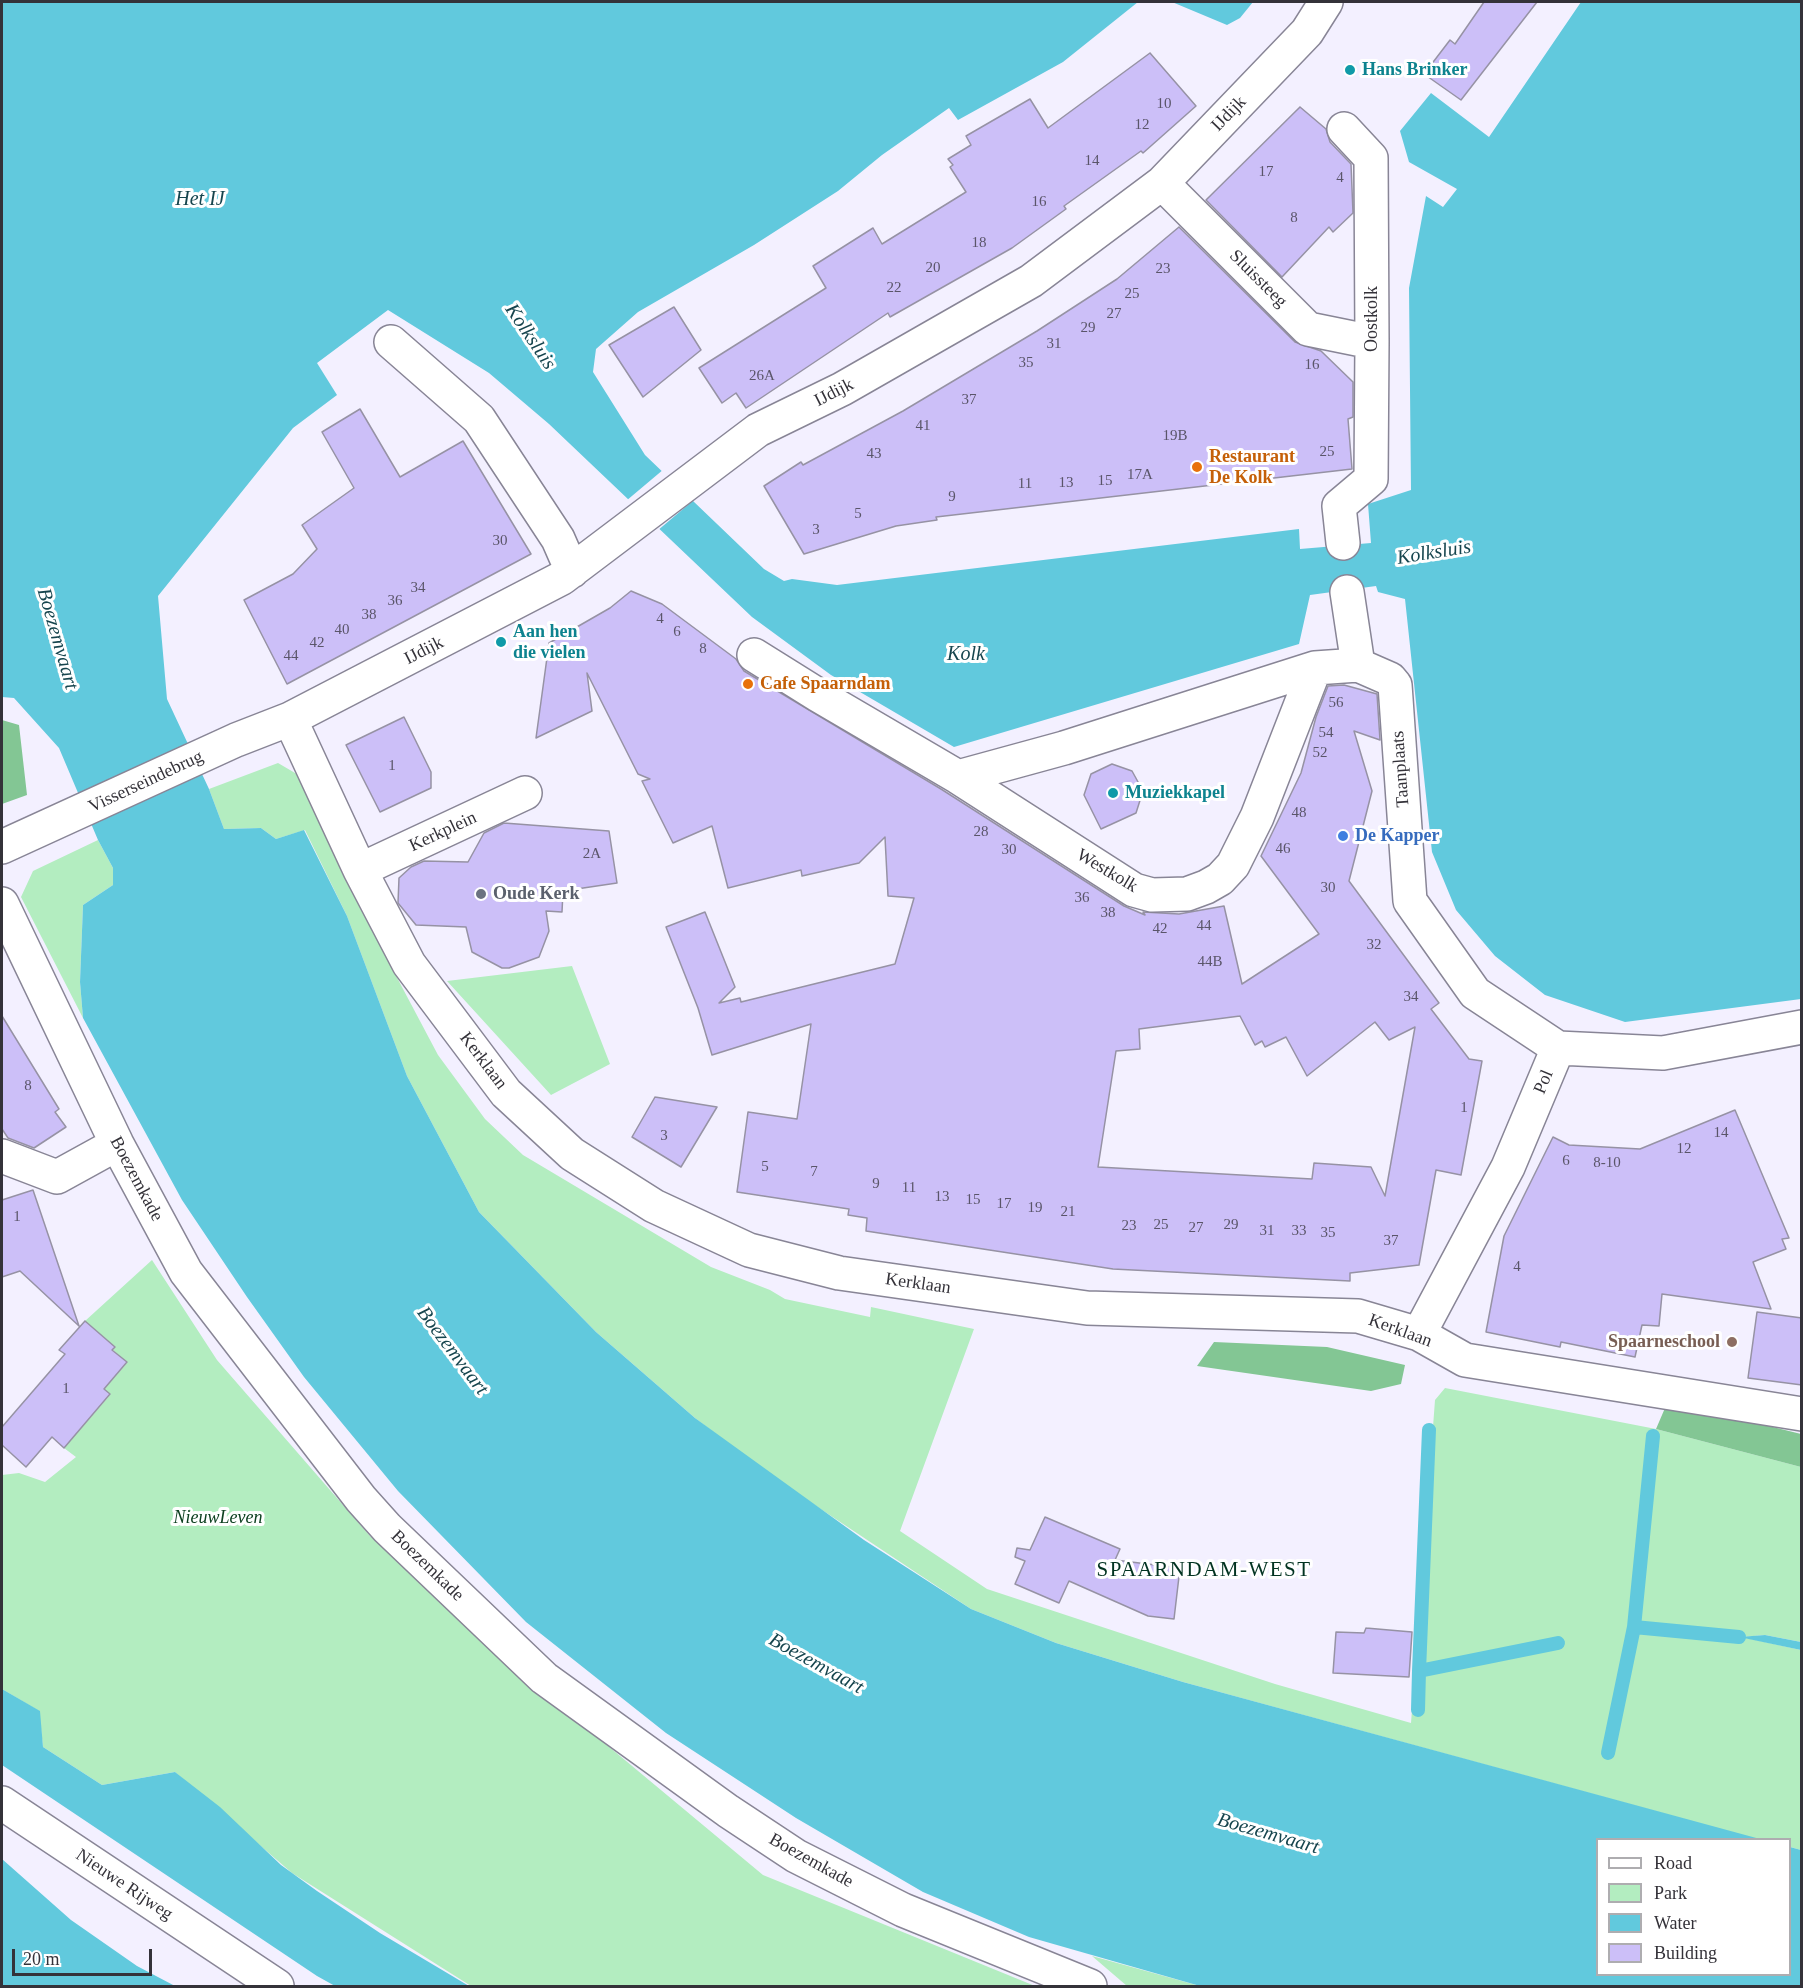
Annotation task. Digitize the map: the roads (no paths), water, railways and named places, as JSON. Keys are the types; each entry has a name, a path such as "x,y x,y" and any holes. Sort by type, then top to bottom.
{"street":[{"name":"IJdijk","path":"290,719 490,617 572,571 758,430 852,384 1030,281 1162,183 1307,32 1326,2"},
{"name":"Oostkolk","path":"1343,543 1339,506 1371,479 1372,342 1371,158 1344,129"},
{"name":"Sluissteeg","path":"1162,183 1308,328 1372,342"},
{"path":"391,342 479,419 558,539 572,571"},
{"path":"958,777 1064,748 1315,668 1358,665 1347,592"},
{"name":"Westkolk","path":"754,654 818,695 958,777 1134,890 1152,895 1187,894 1206,887 1220,879 1233,865 1257,817 1315,668"},
{"name":"Taanplaats","path":"1358,665 1390,679 1395,686 1410,901 1475,993 1558,1048"},
{"name":"Visserseindebrug","path":"2,846 236,740 290,719"},
{"name":"Kerklaan","path":"290,719 360,870 409,964 506,1093 572,1154 654,1206 749,1250 838,1273 1087,1308 1358,1316 1419,1334 1466,1360 1802,1414"},
{"name":"Kerkplein","path":"360,870 525,793"},
{"name":"Boezemkade","path":"2,904 117,1144 186,1272 361,1499 387,1528 544,1678 728,1811 796,1856 903,1910 1090,1986"},
{"name":"Pol","path":"1419,1334 1508,1167 1558,1048 1663,1053 1802,1027"},
{"path":"2,1156 57,1177 117,1144"},
{"name":"Nieuwe Rijweg","path":"2,1803 278,1986"}],"water":[{"path":"2,2 1138,2 1063,62 958,120 949,108 882,155 838,191 754,245 638,312 596,349 593,372 645,455 764,569 784,581 792,579 837,585 1299,529 1300,549 1371,543 1368,504 1411,490 1409,288 1426,196 1443,207 1457,189 1409,162 1400,131 1431,93 1489,137 1581,2 1801,2 1801,999 1625,1022 1545,995 1495,956 1456,910 1432,852 1405,599 1378,592 1376,586 1310,595 1299,644 954,747 831,675 752,617 549,424 489,373 388,310 317,363 337,395 293,428 158,596 167,699 209,789 224,829 261,828 276,839 304,830 347,916 407,1076 479,1212 596,1332 695,1418 864,1540 971,1609 1056,1643 1183,1682 1756,1838 1596,1838 1596,1976 1791,1976 1791,1847 1801,1850 1801,1986 1200,1986 1029,1937 923,1892 796,1818 666,1733 526,1622 398,1491 304,1377 182,1200 83,1018 80,982 83,905 113,885 113,868 98,840 59,748 14,698 2,697"},
{"path":"1172,2 1253,2 1240,18 1227,25"},
{"path":"1765,1635 1801,1642 1801,1650 1739,1637"},
{"path":"2,1689 40,1711 43,1747 102,1785 175,1772 220,1807 281,1865 380,1933 469,1986 335,1986 317,1976 2,1765"},
{"path":"2,1859 71,1920 137,1966 175,1986 2,1986"}],"waterway":[{"path":"1419,1671 1429,1430"},
{"path":"1653,1436 1634,1627 1739,1637"},
{"path":"1608,1753 1634,1627"},
{"path":"1418,1710 1419,1671 1558,1643"}],"place":[{"name":"Hans Brinker","path":"1350,70"},
{"name":"Restaurant De Kolk","path":"1197,467"},
{"name":"Aan hen die vielen","path":"501,642"},
{"name":"Cafe Spaarndam","path":"748,684"},
{"name":"Muziekkapel","path":"1113,793"},
{"name":"De Kapper","path":"1343,836"},
{"name":"Oude Kerk","path":"481,894"},
{"name":"Spaarneschool","path":"1732,1342"}],"district":[{"name":"SPAARNDAM-WEST","path":"1204,1570"}],"water label":[{"name":"Het IJ","path":"200,200"},
{"name":"Kolksluis","path":"530,337"},
{"name":"Kolksluis","path":"1434,553"},
{"name":"Boezemvaart","path":"57,639"},
{"name":"Kolk","path":"966,655"},
{"name":"Boezemvaart","path":"452,1351"},
{"name":"Boezemvaart","path":"816,1664"},
{"name":"Boezemvaart","path":"1268,1834"}],"park label":[{"name":"NieuwLeven","path":"218,1518"}]}
